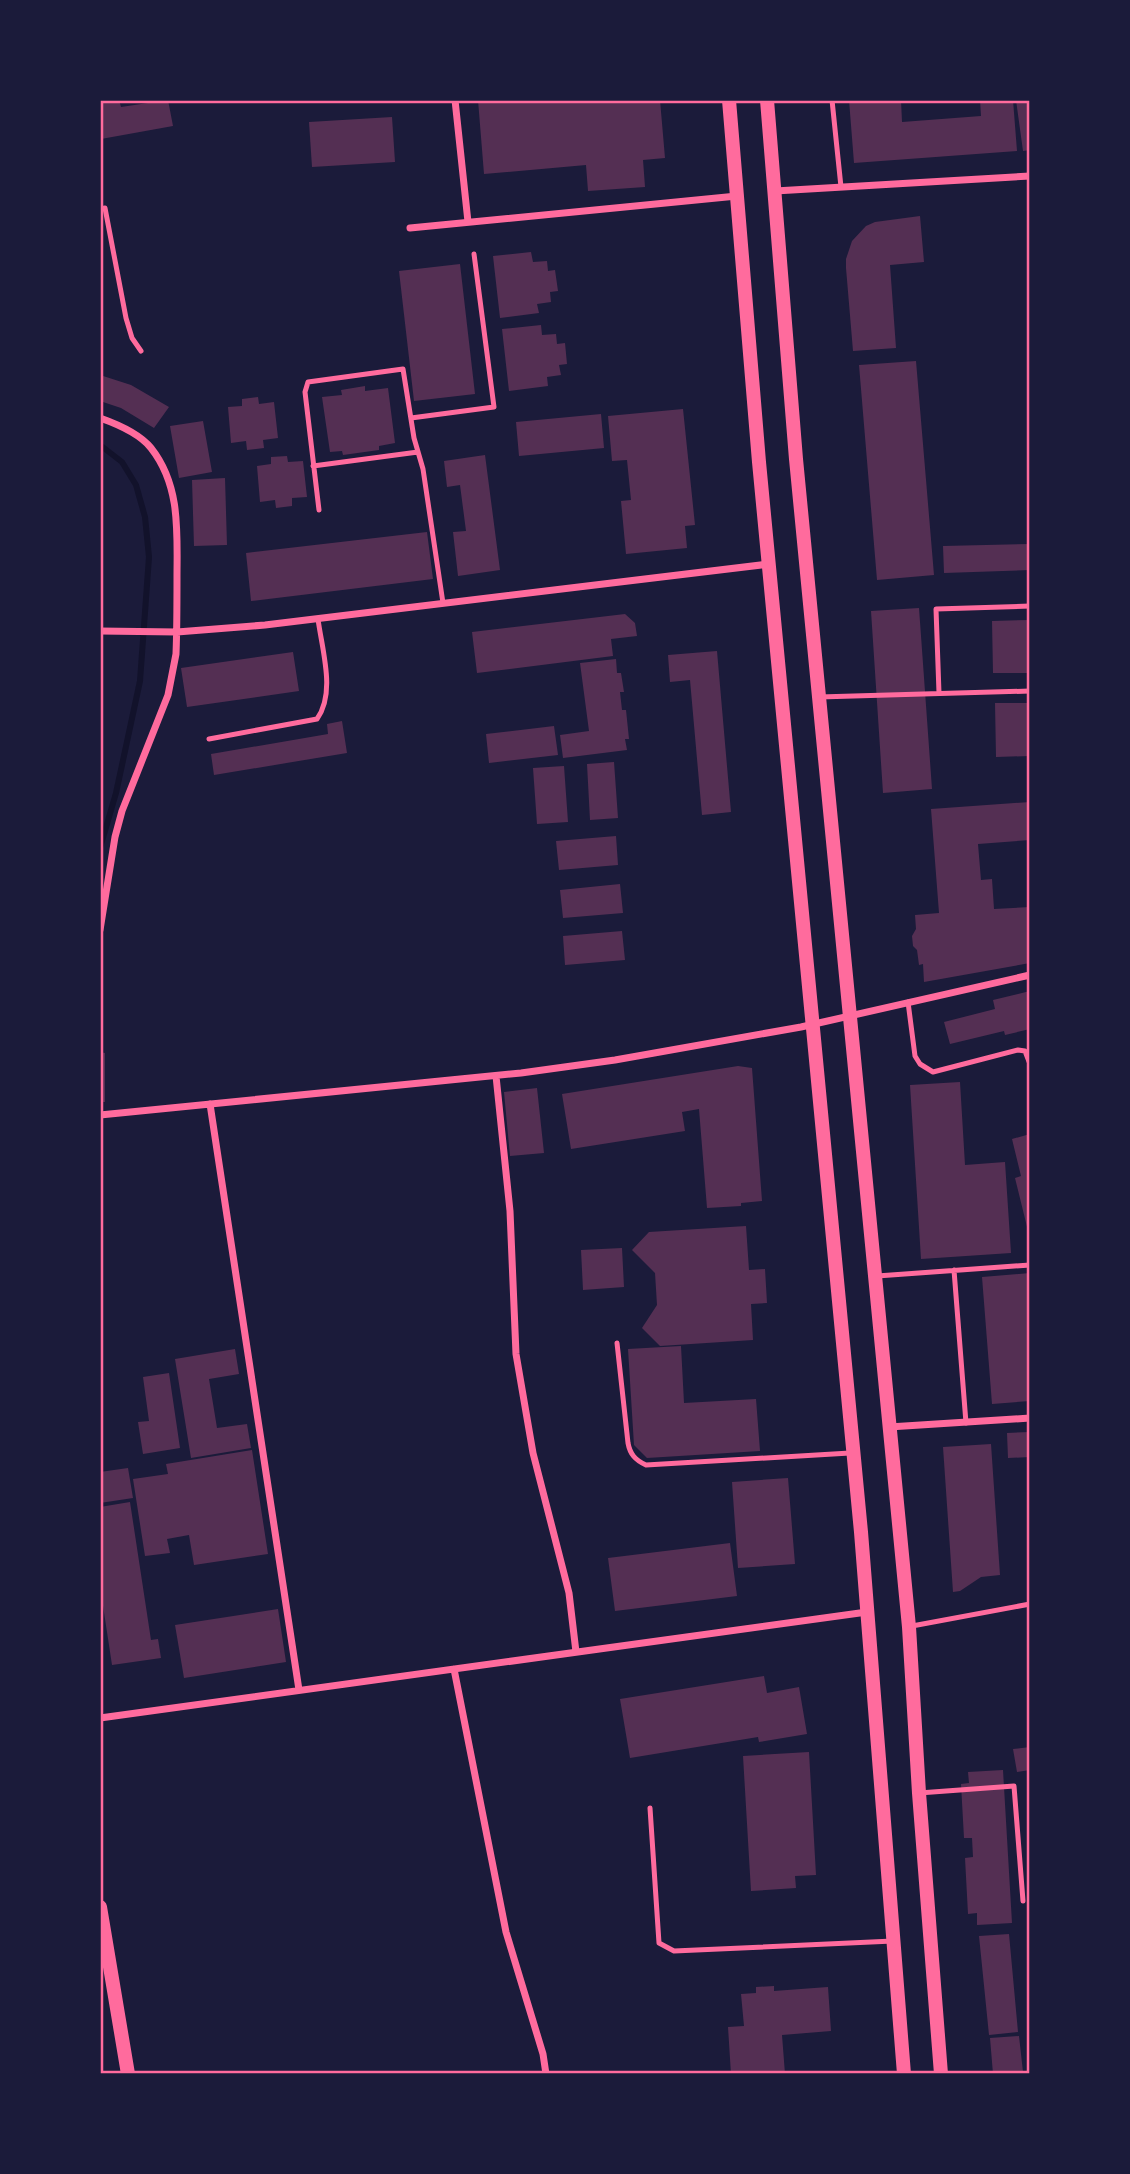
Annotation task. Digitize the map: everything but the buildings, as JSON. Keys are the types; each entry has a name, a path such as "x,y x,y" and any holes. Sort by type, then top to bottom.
{"main road":[{"path":"729,100 769,564 854,1453 904,2074"},
{"path":"767,100 795,445 909,1627 941,2074"},
{"path":"100,1907 128,2074"}],"street":[{"path":"455,100 468,222"},
{"path":"774,191 1030,176"},
{"path":"410,228 737,196"},
{"path":"100,418 123,428 150,446 170,486 178,517 176,654 168,695 122,811 115,837 100,930"},
{"path":"100,631 177,632 265,625 769,564"},
{"path":"100,1115 496,1076 615,1060 813,1024 1030,975"},
{"path":"496,1076 510,1211 516,1354 533,1453 569,1593 576,1652"},
{"path":"210,1104 299,1690"},
{"path":"889,1427 1030,1418"},
{"path":"100,1718 867,1612"},
{"path":"454,1669 506,1932 543,2054 546,2074"}],"lane":[{"path":"832,100 841,187"},
{"path":"100,209 105,208 126,318 132,338 141,351"},
{"path":"411,418 494,407 474,254"},
{"path":"318,510 305,392 308,382 403,369 423,469 443,603"},
{"path":"313,466 418,452"},
{"path":"939,694 936,609 1030,606"},
{"path":"209,739 317,719 325,706 327,688 318,619"},
{"path":"819,697 1030,691"},
{"path":"908,1002 915,1056 933,1072 1018,1050 1025,1051 1030,1063"},
{"path":"874,1276 1030,1265"},
{"path":"954,1270 966,1423"},
{"path":"617,1342 628,1443 631,1454 640,1463 646,1465 854,1453"},
{"path":"909,1627 1030,1604"},
{"path":"919,1793 1014,1786 1023,1901"},
{"path":"650,1808 659,1943 666,1947 674,1951 893,1941"}],"waterway":[{"path":"100,445 122,462 136,485 145,517 149,557 140,681 116,793 100,848"}]}
